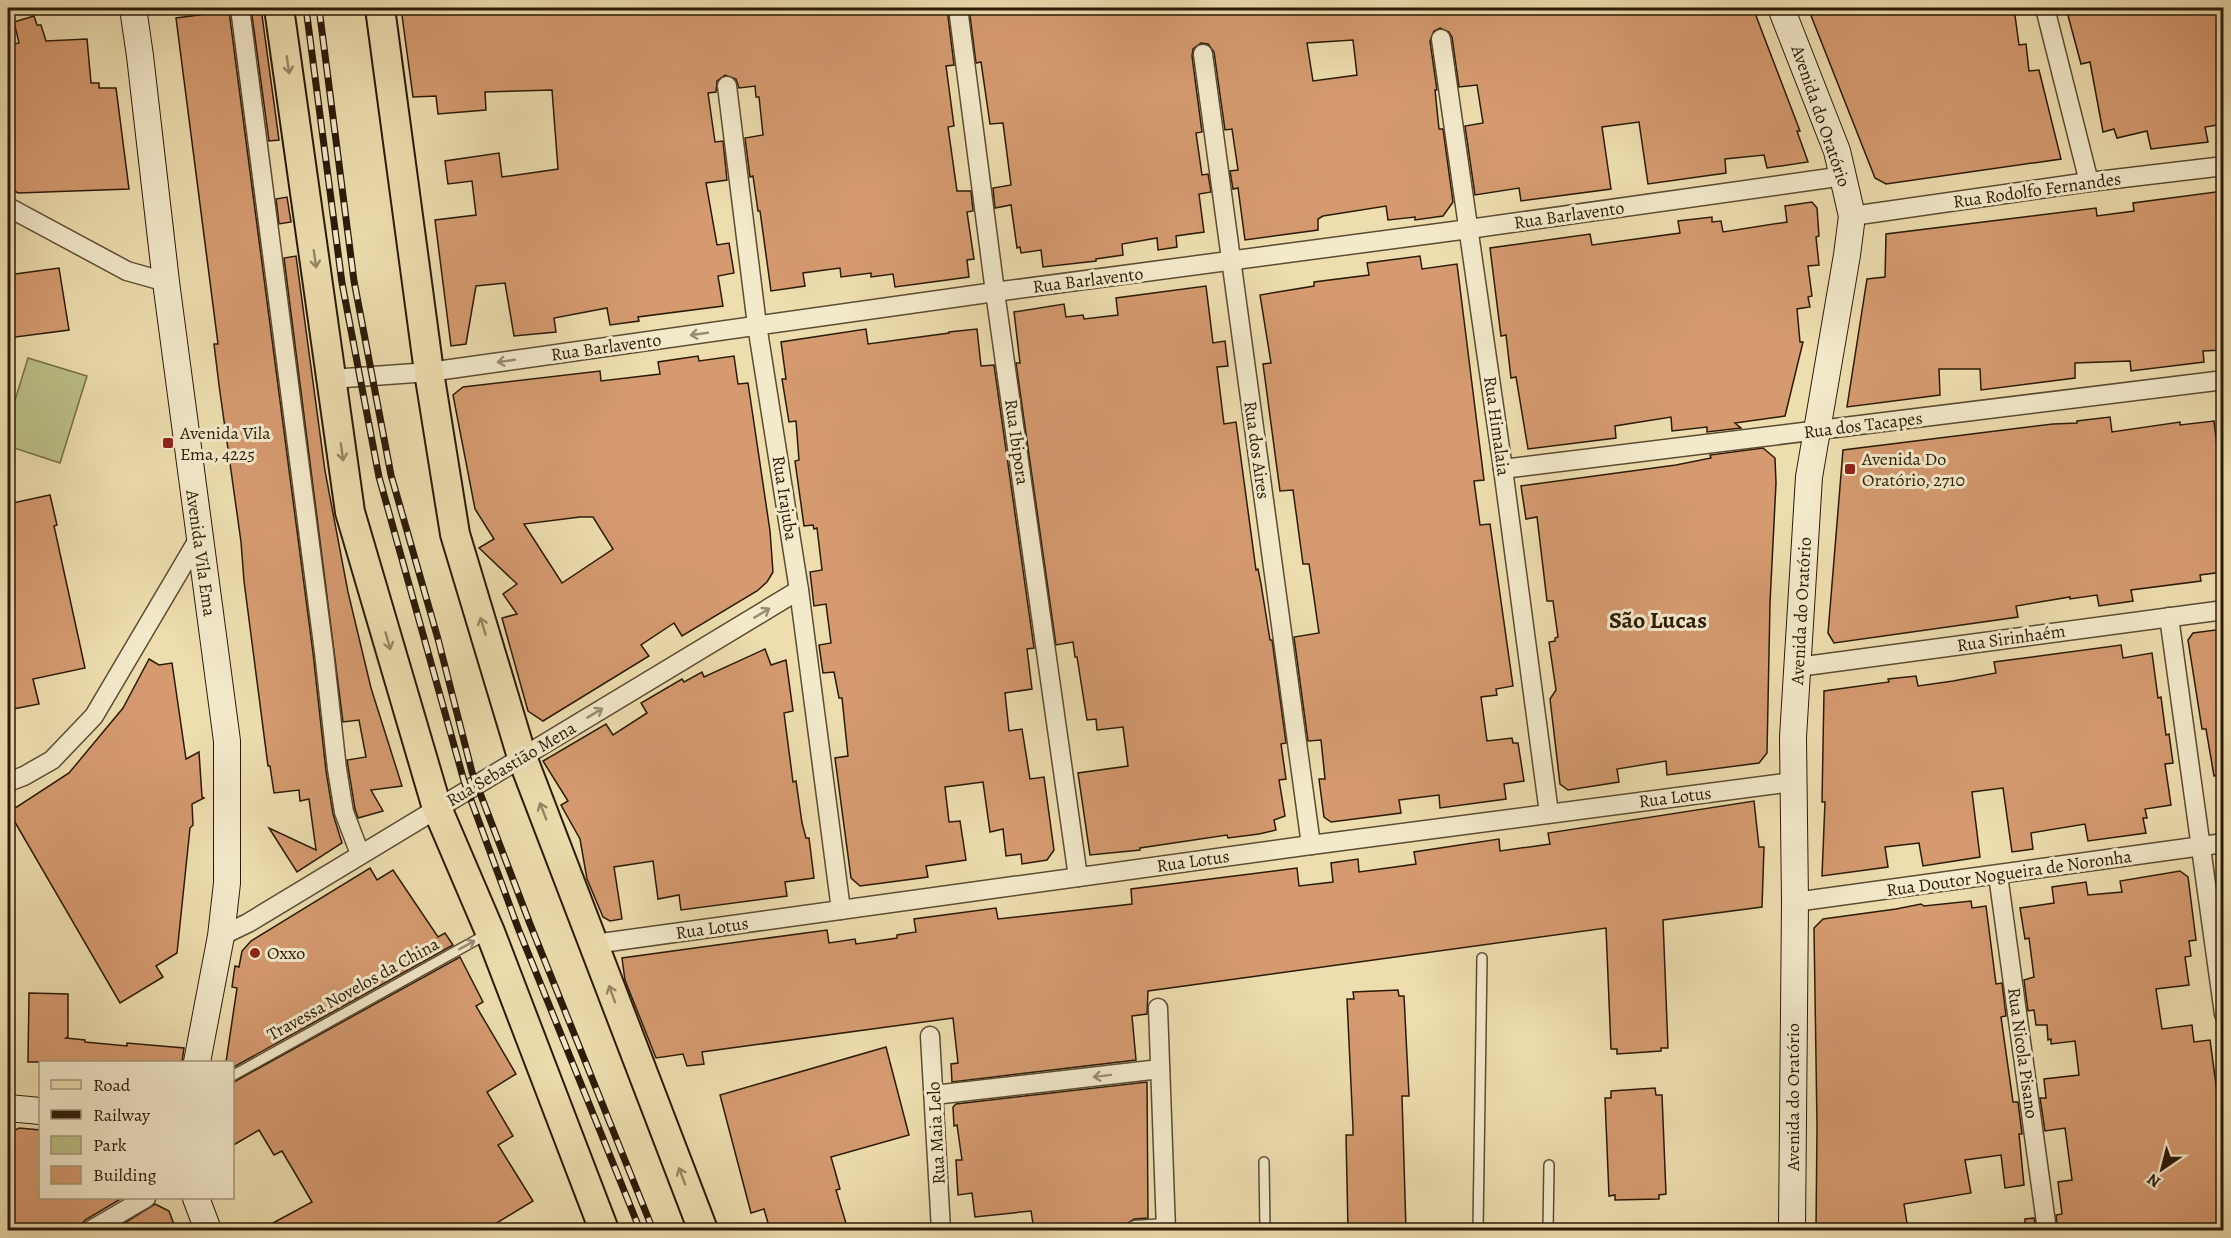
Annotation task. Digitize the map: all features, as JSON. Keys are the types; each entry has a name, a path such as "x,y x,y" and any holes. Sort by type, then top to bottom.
{"main road":[{"name":"Avenida Vila Ema","path":"133,8 166,282 227,741 227,883 221,936 197,1061"},
{"path":"279,8 350,512 436,808 490,932 604,1230"},
{"path":"380,8 429,372 455,534 522,757 703,1230"},
{"name":"Avenida do Oratório","path":"1781,8 1827,123 1844,176 1851,216 1847,255 1809,477 1792,782 1795,902 1792,1230"},
{"path":"8,1108 39,1111"},
{"path":"197,1199 208,1230"}],"street":[{"path":"240,8 339,779 344,812 360,855"},
{"name":"Rua Ibipora","path":"958,8 995,292 1078,877"},
{"path":"2045,8 2089,182"},
{"name":"Rua Himalaia","path":"1441,39 1503,469 1549,813"},
{"name":"Rua dos Aires","path":"1203,54 1311,845"},
{"name":"Rua Irajuba","path":"727,86 757,325 799,590 841,910"},
{"name":"Rua Rodolfo Fernandes","path":"1851,216 2089,182 2223,166"},
{"name":"Rua Barlavento","path":"331,379 429,372 1844,176"},
{"path":"8,207 127,271 166,282"},
{"name":"Rua dos Tacapes","path":"1503,469 2223,380"},
{"path":"8,782 52,760 94,716 199,538"},
{"name":"Rua Sebastião Mena","path":"221,936 248,923 799,590"},
{"name":"Rua Sirinhaém","path":"1798,667 2223,610"},
{"path":"2169,617 2223,1014"},
{"name":"Rua Lotus","path":"594,944 1311,845 1792,782"},
{"name":"Rua Doutor Nogueira de Noronha","path":"1795,902 2223,843"},
{"name":"Rua Nicola Pisano","path":"1998,875 2047,1230"},
{"path":"1135,1230 1166,1229 1158,1008"},
{"name":"Rua Maia Lelo","path":"930,1036 941,1230"},
{"path":"934,1095 1160,1069"},
{"path":"91,1230 143,1199"}],"lane":[{"name":"Travessa Novelos da China","path":"234,1075 490,932"},
{"path":"1478,1230 1482,958"},
{"path":"1263,1162 1264,1230"},
{"path":"1548,1230 1549,1165"}],"green space":[{"path":"28,358 87,376 60,463 8,446 8,423"}],"building":[{"path":"251,8 261,8 279,140 269,141"},
{"path":"401,8 947,8 954,65 946,66 954,126 948,127 957,191 971,191 973,211 967,212 974,259 967,260 969,277 895,287 893,274 871,277 871,273 841,277 840,268 803,273 805,286 771,291 760,211 758,211 753,176 750,177 745,138 763,135 759,97 756,97 755,86 739,88 736,79 725,75 717,81 716,92 708,93 715,142 723,141 727,180 706,183 717,245 729,243 734,273 718,276 723,306 638,317 639,321 610,325 607,308 554,318 556,332 514,336 505,283 476,286 466,344 451,346 435,220 476,215 472,181 448,184 445,161 499,153 502,177 558,169 552,90 485,92 486,110 438,114 436,96 413,97"},
{"path":"969,8 1504,8 1504,12 1558,8 1559,10 1753,8 1800,131 1797,131 1808,162 1767,168 1764,155 1725,159 1726,173 1648,184 1639,122 1602,127 1611,189 1521,201 1519,188 1475,195 1465,126 1483,123 1477,85 1459,87 1452,37 1449,32 1440,28 1434,31 1430,41 1437,90 1435,90 1439,129 1443,129 1453,202 1443,216 1415,220 1415,217 1388,220 1386,206 1323,216 1318,219 1318,230 1245,240 1238,188 1233,189 1230,171 1238,170 1232,129 1225,130 1214,52 1208,44 1201,43 1193,49 1192,56 1202,132 1196,133 1202,175 1208,174 1211,192 1199,194 1204,232 1176,236 1177,247 1158,250 1157,238 1122,244 1123,255 1096,259 1096,261 1043,267 1041,250 1021,253 1020,247 1017,248 1011,205 995,208 993,188 1011,185 1003,123 990,124 981,62 976,63","holes":["1353,40 1357,75 1313,81 1307,43"]},
{"path":"1808,8 2014,8 2019,45 2026,44 2029,71 2039,70 2061,159 1886,184 1875,178"},
{"path":"2066,8 2223,8 2223,124 2205,127 2208,142 2151,149 2147,131 2117,138 2114,129 2103,132 2090,62 2081,64"},
{"path":"229,11 313,653 326,771 333,814 342,843 297,872 269,828 316,850 309,799 300,801 299,790 274,793 270,766 268,766 219,385 214,344 218,344 176,18"},
{"path":"34,16 37,25 41,25 46,41 87,39 91,83 99,83 99,88 116,88 129,189 18,193 8,187 8,45 19,43 14,22"},
{"path":"2223,191 2223,350 2203,351 2204,362 2131,371 2130,361 2075,363 2075,378 1981,390 1980,369 1939,369 1940,395 1847,407 1867,279 1885,277 1886,234 2096,208 2097,216 2134,211 2133,203"},
{"path":"287,197 291,222 279,224 276,199"},
{"path":"1812,202 1817,208 1819,236 1816,237 1819,265 1808,266 1812,296 1808,297 1810,307 1797,309 1800,342 1803,342 1785,416 1735,423 1741,428 1707,432 1707,427 1672,431 1671,417 1615,426 1616,438 1528,449 1516,377 1511,378 1506,335 1501,336 1490,248 1590,234 1592,245 1680,233 1678,221 1712,217 1712,222 1721,221 1723,232 1787,222 1785,206"},
{"path":"296,256 325,471 348,592 371,688 402,786 371,790 383,811 358,818 347,760 366,757 359,720 343,722 284,258"},
{"path":"1420,256 1422,269 1457,264 1484,480 1474,481 1480,525 1490,524 1513,686 1496,689 1497,695 1481,697 1487,741 1512,738 1513,743 1518,743 1524,781 1504,784 1506,799 1440,808 1439,795 1399,800 1401,813 1331,822 1324,817 1319,779 1325,779 1321,740 1308,741 1294,637 1319,633 1309,564 1303,564 1293,490 1280,491 1263,364 1271,363 1260,295 1314,286 1314,282 1369,275 1367,263"},
{"path":"59,268 69,330 8,338 8,275"},
{"path":"1206,286 1213,343 1225,341 1228,366 1217,367 1224,424 1236,422 1256,570 1258,569 1270,640 1272,640 1286,743 1281,744 1286,779 1279,780 1285,816 1274,820 1276,830 1259,834 1228,838 1227,835 1140,848 1140,850 1090,855 1078,773 1128,766 1123,727 1097,730 1096,719 1087,720 1073,642 1056,645 1016,363 1020,363 1014,312 1064,304 1066,317 1083,315 1084,319 1118,315 1116,298"},
{"path":"866,329 868,344 977,329 981,366 994,365 1034,648 1027,649 1032,689 1005,693 1009,731 1022,729 1030,779 1044,777 1054,850 1047,860 1022,864 1021,854 1006,856 1003,829 990,832 983,782 945,787 949,822 960,821 966,860 926,866 928,877 860,886 851,878 835,758 848,756 842,698 839,698 834,672 823,673 819,645 831,643 826,604 814,606 810,572 822,570 817,528 814,529 813,525 804,526 795,461 799,460 796,421 789,422 782,379 786,379 781,342"},
{"path":"698,356 699,361 734,356 738,384 748,383 770,531 773,572 767,582 757,591 682,636 674,623 641,645 649,656 543,721 528,711 502,618 517,614 503,594 517,584 479,548 494,539 475,509 453,395 463,387 600,371 601,381 660,374 658,362","holes":["593,517 613,549 562,583 524,524"]},
{"path":"2110,417 2112,432 2180,422 2180,425 2214,421 2218,455 2223,454 2223,572 2200,575 2201,581 2131,590 2133,601 2099,606 2097,595 2070,599 2070,597 2016,606 2018,617 1834,643 1828,633 1843,450 2077,423 2077,421"},
{"path":"1763,448 1775,458 1776,483 1770,603 1767,753 1759,763 1667,775 1666,761 1617,769 1619,782 1568,790 1560,784 1550,699 1556,690 1549,642 1555,641 1558,637 1553,601 1547,601 1537,517 1526,519 1521,486 1676,465 1711,458 1710,455"},
{"path":"50,495 57,525 54,526 85,668 33,679 39,704 8,710 8,504"},
{"path":"2223,629 2223,775 2214,776 2206,729 2202,729 2188,640 2193,633"},
{"path":"2121,645 2123,658 2152,653 2158,698 2161,697 2166,735 2169,734 2173,763 2165,764 2171,805 2145,809 2147,818 2143,818 2146,833 2088,841 2085,824 2031,833 2033,849 2012,852 2003,788 1972,792 1980,857 1923,866 1919,843 1885,847 1888,867 1822,876 1825,802 1822,802 1824,691 1916,676 1918,686 1953,681 1996,673 1994,662"},
{"path":"765,649 771,665 786,660 793,711 784,713 793,782 796,781 802,823 806,838 809,838 814,878 785,882 787,896 681,910 679,895 658,899 653,861 614,867 622,919 610,921 603,917 587,879 580,839 561,805 568,801 543,761 606,724 613,735 647,713 641,703 682,679 684,682 702,672 704,677"},
{"path":"149,659 159,665 172,663 186,759 199,752 202,797 204,798 192,804 193,825 190,828 177,953 156,966 163,977 120,1003 9,812 69,773 123,708"},
{"path":"1754,801 1759,847 1764,847 1762,907 1663,920 1668,1048 1661,1048 1661,1051 1617,1054 1617,1049 1611,1049 1606,928 1148,991 1147,1014 1132,1016 1136,1060 952,1082 951,1064 958,1063 953,1018 702,1052 704,1064 687,1066 683,1054 656,1058 625,980 622,958 827,930 829,943 855,939 856,944 897,938 897,935 916,932 914,919 996,908 998,919 1132,904 1131,889 1297,868 1299,886 1333,882 1331,863 1358,859 1359,872 1416,864 1414,852 1499,839 1500,851 1550,844 1548,833"},
{"path":"370,868 377,880 393,870 438,937 445,933 453,945 234,1067 234,1061 226,1061 237,988 232,987 235,966 239,967 242,951 251,941"},
{"path":"2180,871 2188,877 2196,940 2189,941 2191,956 2185,957 2189,985 2156,989 2162,1029 2192,1025 2194,1042 2210,1040 2223,1136 2223,1230 2107,1230 2106,1228 2058,1230 2056,1215 2062,1214 2058,1182 2072,1180 2065,1128 2045,1131 2040,1098 2046,1098 2044,1079 2079,1075 2075,1041 2051,1044 2051,1039 2048,1040 2047,1025 2036,1025 2034,1010 2028,1011 2024,980 2034,977 2029,938 2025,939 2020,908 2054,903 2052,887 2086,882 2088,895 2122,892 2120,881"},
{"path":"1971,901 1972,908 1986,906 1996,984 2002,983 2006,1016 2001,1017 2013,1102 2018,1102 2024,1185 2005,1188 2001,1155 1965,1160 1971,1193 1904,1204 1908,1230 1816,1230 1814,928 1823,919 1921,904 1924,906"},
{"path":"460,957 483,1002 476,1006 516,1074 487,1092 513,1136 498,1145 533,1201 485,1230 260,1230 312,1202 282,1151 274,1155 259,1130 234,1145 234,1082"},
{"path":"1398,990 1399,996 1404,996 1409,1096 1402,1096 1406,1230 1348,1230 1346,1135 1353,1135 1353,1128 1347,999 1354,999 1353,992"},
{"path":"29,993 68,994 68,1037 66,1038 127,1046 127,1043 184,1048 182,1061 28,1062"},
{"path":"886,1047 909,1135 831,1157 840,1189 836,1190 848,1230 770,1230 764,1209 751,1213 720,1095"},
{"path":"1147,1082 1148,1218 1134,1219 1125,1225 1090,1230 1034,1230 1031,1211 975,1217 972,1193 958,1195 956,1160 962,1160 957,1125 954,1126 953,1107 956,1104"},
{"path":"1655,1088 1656,1095 1662,1095 1666,1194 1659,1195 1659,1199 1615,1200 1615,1195 1609,1196 1605,1098 1611,1098 1611,1091"},
{"path":"19,1128 39,1130 39,1199 121,1199 85,1220 80,1230 41,1230 39,1224 19,1230 8,1230 8,1161 12,1159 8,1134"},
{"path":"155,1204 169,1211 176,1230 113,1230"},
{"path":"2034,1218 2036,1230 2025,1230 2025,1219"}],"railway":[{"path":"306,8 342,283 379,477 464,781 518,928 640,1230"},
{"path":"319,8 354,281 391,475 438,639 472,772 530,924 653,1230"}],"place":[{"name":"Avenida Vila Ema, 4225","path":"168,443"},
{"name":"Avenida Do Oratório, 2710","path":"1850,469"},
{"name":"Oxxo","path":"255,953"}],"district":[{"name":"São Lucas","path":"1658,620"}]}
